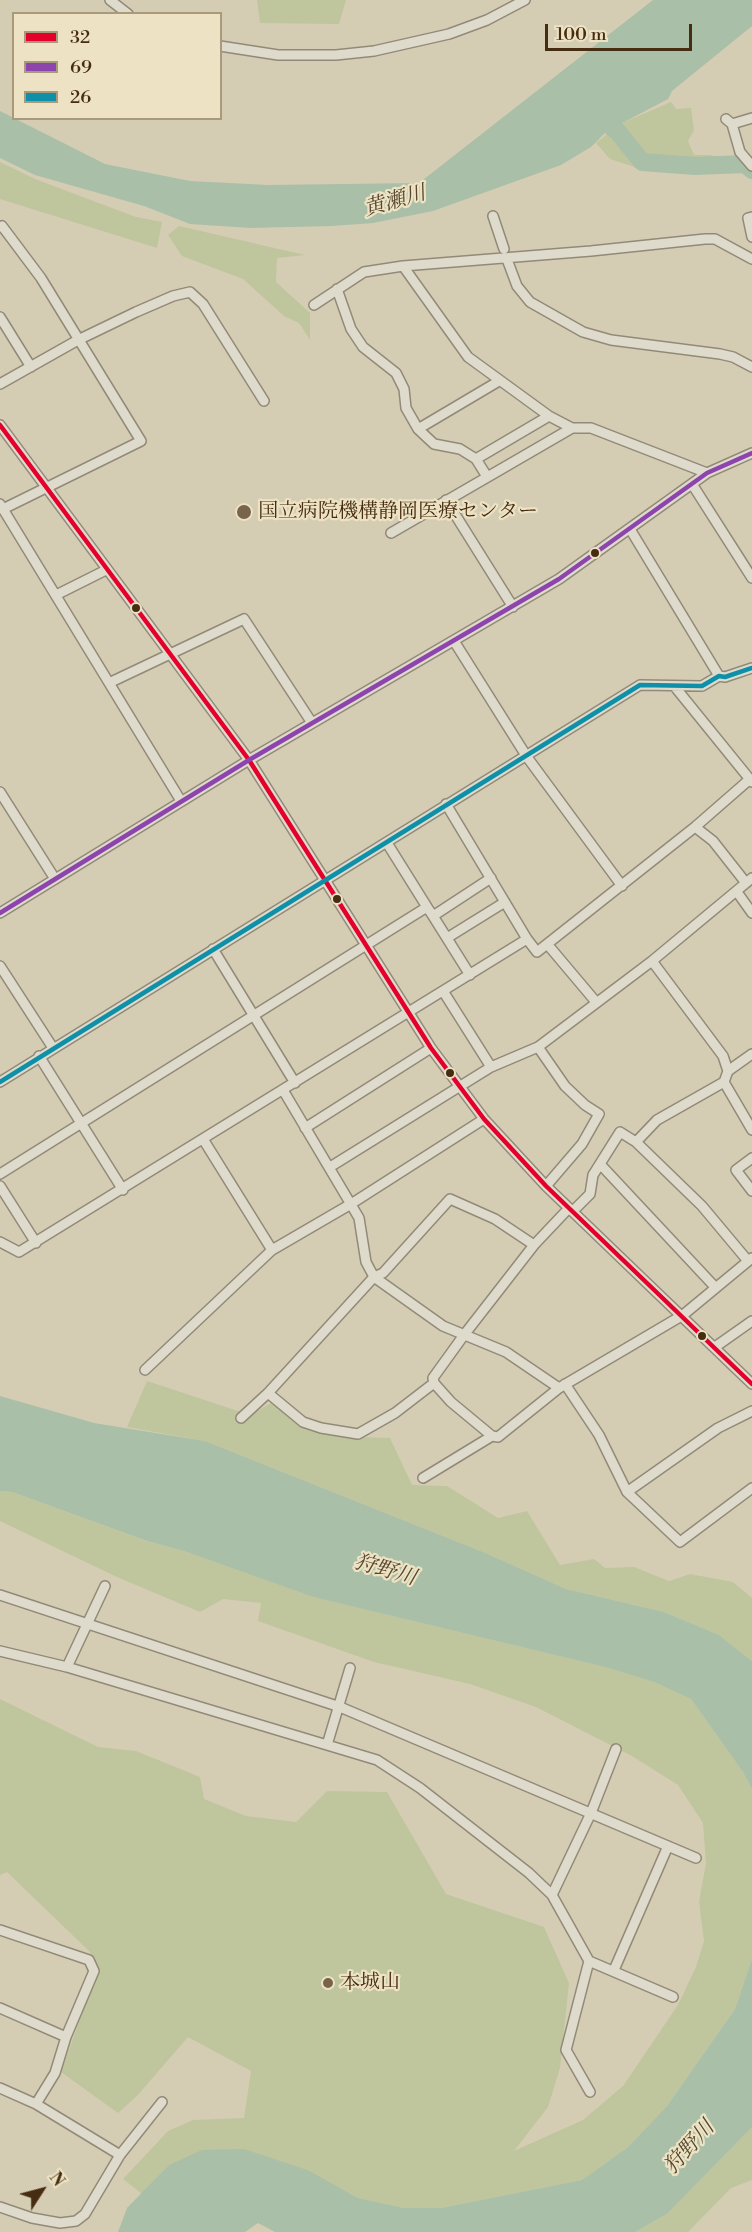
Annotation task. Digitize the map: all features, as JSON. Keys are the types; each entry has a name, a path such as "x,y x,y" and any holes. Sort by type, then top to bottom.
{"street":[{"path":"110,0 125,12"},
{"path":"222,46 278,55 336,55 374,51 448,34 487,20 525,0"},
{"path":"752,118 729,122 740,152 752,166"},
{"path":"493,216 504,249"},
{"path":"752,218 748,218 752,237"},
{"path":"0,227 2,226 41,278 141,441 45,488 2,506 111,682 181,801"},
{"path":"314,305 364,272 403,266 591,251 705,239 715,240 752,259"},
{"path":"508,262 517,286 530,302 584,332 611,340 720,354 733,357 752,367"},
{"path":"403,266 468,357 549,416 572,428 591,428 707,473"},
{"path":"337,290 351,329 363,347 396,373 404,389 406,408 418,429 434,444 460,449 476,459 486,475"},
{"path":"0,384 78,340 164,300 190,292 203,304 264,401"},
{"path":"0,317 31,367"},
{"path":"418,429 499,381"},
{"path":"476,459 549,416"},
{"path":"0,425 249,760 431,1048 458,1086 484,1119 546,1186 683,1315 752,1384"},
{"path":"391,534 486,475 572,428"},
{"path":"0,913 249,760 559,579 707,473 752,453"},
{"path":"692,484 752,578"},
{"path":"446,500 513,607"},
{"path":"630,529 719,676"},
{"path":"56,595 106,570"},
{"path":"111,682 244,619 312,723"},
{"path":"454,641 527,757 622,886"},
{"path":"0,1082 640,685 702,686 719,676 725,677 752,669"},
{"path":"446,804 537,952 622,886 751,780 675,687"},
{"path":"0,792 55,879"},
{"path":"330,1167 458,1086 491,1067 538,1047 652,961 737,892 749,880 713,841 695,827"},
{"path":"387,843 470,975"},
{"path":"0,1174 367,947 491,878"},
{"path":"737,892 752,913"},
{"path":"447,938 505,902"},
{"path":"0,1242 19,1252 36,1243 527,939"},
{"path":"548,945 597,1002"},
{"path":"213,949 295,1083"},
{"path":"652,961 723,1056 728,1071"},
{"path":"0,966 53,1048"},
{"path":"443,991 491,1067"},
{"path":"538,1047 565,1086 585,1105 599,1114 582,1144 546,1186"},
{"path":"305,1128 431,1048"},
{"path":"636,1142 657,1120 724,1082 728,1071 752,1054"},
{"path":"39,1056 123,1190"},
{"path":"724,1082 752,1130"},
{"path":"283,1090 359,1218 366,1262 374,1277 443,1326 506,1352 562,1386 599,1436 627,1492 680,1542 752,1488"},
{"path":"145,1370 272,1250 351,1204 484,1119"},
{"path":"268,1393 303,1422 321,1428 358,1434 395,1413 434,1383 434,1378 464,1335 534,1245 590,1194 593,1175 620,1132 636,1142 702,1206 750,1259 683,1315 562,1386 498,1437 492,1436 451,1402 434,1383"},
{"path":"203,1139 272,1250"},
{"path":"752,1158 736,1170 752,1191"},
{"path":"600,1164 716,1287"},
{"path":"0,1186 36,1243"},
{"path":"241,1418 268,1393 374,1277 383,1273 450,1199 495,1219 534,1245"},
{"path":"715,1347 752,1321"},
{"path":"627,1492 718,1428 752,1411"},
{"path":"423,1478 492,1436"},
{"path":"67,1667 105,1586"},
{"path":"0,1595 340,1707 696,1858"},
{"path":"0,1652 67,1667 327,1745 389,1766 529,1873 552,1896 589,1961 673,1997"},
{"path":"327,1745 350,1668"},
{"path":"552,1896 591,1814 616,1749"},
{"path":"614,1970 668,1846"},
{"path":"0,1930 89,1960 94,1971 66,2037 55,2073 36,2104"},
{"path":"589,1961 566,2050 590,2092"},
{"path":"0,2008 66,2037"},
{"path":"0,2088 36,2104 120,2155"},
{"path":"0,2207 32,2218 60,2223 76,2222 85,2214 120,2155 162,2102"}],"shaded area":[{"path":"257,0 346,0 339,24 260,23"},
{"path":"671,102 676,109 691,108 694,130 688,141 694,155 710,155 729,161 737,165 739,172 641,169 610,159 596,143 620,124"},
{"path":"0,162 35,179 136,217 162,222 157,248 0,199"},
{"path":"179,226 305,255 277,258 276,282 310,313 310,340 299,323 284,316 243,279 182,256 168,235"},
{"path":"147,1381 250,1415 273,1402 296,1423 309,1430 357,1437 390,1438 412,1485 447,1486 498,1518 527,1511 560,1565 594,1559 605,1568 634,1567 669,1581 690,1574 733,1582 752,1598 752,1661 719,1635 664,1612 566,1589 483,1552 205,1441 127,1427"},
{"path":"0,1491 12,1492 146,1541 184,1551 313,1597 605,1667 654,1682 691,1699 743,1772 752,1789 752,1959 735,2009 667,2106 628,2147 582,2180 441,2208 404,2208 358,2198 310,2171 169,2165 142,2194 123,2179 168,2131 193,2120 244,2118 251,2071 188,2037 137,2096 118,2113 61,2072 97,1972 90,1952 7,1872 0,1875 0,1699 98,1747 136,1751 200,1777 204,1799 246,1816 296,1822 327,1791 387,1792 446,1894 544,1927 569,1983 560,2068 548,2107 514,2151 583,2120 623,2086 678,2005 696,1967 704,1941 699,1902 706,1863 703,1823 678,1785 632,1756 536,1707 470,1684 374,1662 258,1621 261,1603 223,1599 200,1612 117,1577 0,1521"},
{"path":"752,2127 752,2180 731,2188 688,2232 635,2232 667,2214"}],"water":[{"name":"黄瀬川","path":"653,0 752,0 752,26 672,91 668,99 607,131 591,147 561,165 433,211 373,223 250,228 190,224 144,206 35,175 0,158 0,111 12,117 12,120 18,120 105,164 190,181 268,185 419,183"},
{"name":"狩野川","path":"0,1396 94,1423 205,1441 483,1552 566,1589 664,1612 719,1635 752,1661 752,1789 743,1772 691,1699 654,1682 605,1667 313,1597 184,1551 147,1541 12,1492 0,1491"},
{"name":"狩野川","path":"752,1959 752,2127 667,2214 635,2232 275,2232 258,2223 245,2232 118,2232 127,2208 169,2165 202,2150 244,2149 310,2171 358,2198 404,2208 441,2208 582,2180 628,2147 667,2106 735,2009"}],"waterway":[{"path":"596,114 618,132 642,162 695,166 745,164 752,170"}],"transit line":[{"name":"32","path":"0,425 249,760 431,1048 484,1119 546,1186 752,1384"},
{"name":"69","path":"0,913 249,760 559,579 707,473 752,453"},
{"name":"26","path":"0,1082 640,685 702,686 719,676 725,677 752,668"}],"place":[{"name":"国立病院機構静岡医療センター","path":"244,512"},
{"name":"本城山","path":"328,1983"}]}
